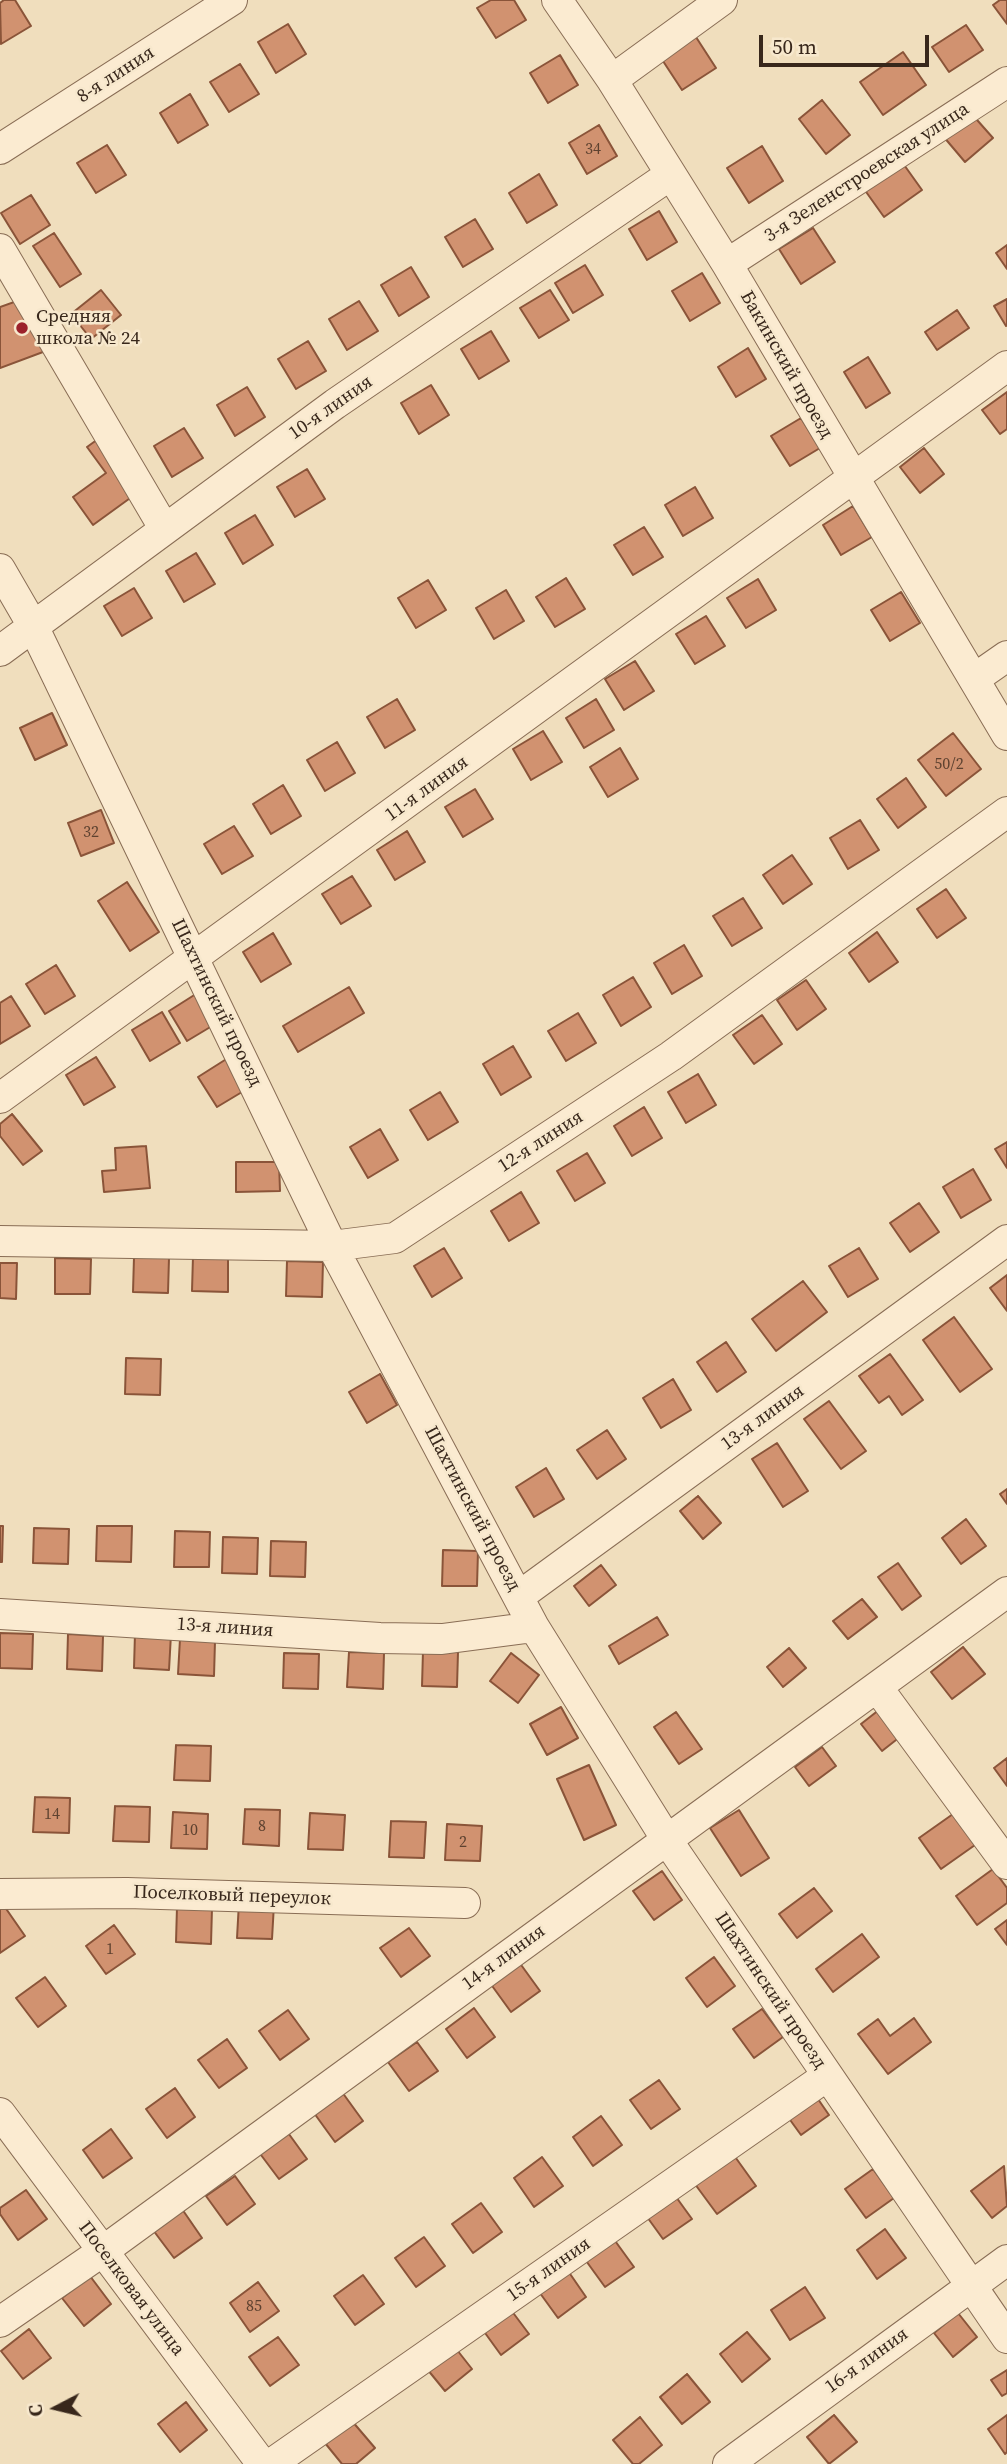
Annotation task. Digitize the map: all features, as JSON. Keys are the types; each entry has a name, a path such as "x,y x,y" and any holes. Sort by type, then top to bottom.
{"street":[{"name":"8-я линия","path":"0,149 232,0"},
{"name":"Бакинский проезд","path":"557,0 612,80 727,264 1007,735"},
{"path":"612,80 722,0"},
{"name":"3-я Зеленстроевская улица","path":"727,264 1007,82"},
{"name":"10-я линия","path":"0,651 335,404 670,175"},
{"path":"0,249 164,528"},
{"name":"11-я линия","path":"0,1098 195,959 1007,366"},
{"name":"Шахтинский проезд","path":"0,569 33,626 332,1246 534,1627 667,1840 1007,2338"},
{"path":"974,679 1007,656"},
{"name":"12-я линия","path":"0,1241 332,1246 395,1238 671,1056 1007,812"},
{"name":"13-я линия","path":"518,1597 1007,1240"},
{"name":"14-я линия","path":"0,2322 103,2252 1007,1592"},
{"name":"13-я линия","path":"0,1614 380,1639 442,1639 534,1627"},
{"path":"877,1687 1007,1864"},
{"name":"Поселковый переулок","path":"0,1894 127,1893 465,1903"},
{"name":"15-я линия","path":"271,2464 827,2076"},
{"name":"Поселковая улица","path":"0,2113 262,2464"},
{"name":"16-я линия","path":"728,2464 1007,2260"}],"building":[{"path":"4,0 15,0 31,26 1,44 0,3"},
{"path":"491,0 514,0 526,20 496,38 477,8"},
{"path":"1000,0 1007,0 1007,24 993,5"},
{"path":"288,24 306,54 276,73 258,42"},
{"path":"966,25 983,50 949,72 932,47"},
{"path":"694,34 716,68 682,90 659,55"},
{"path":"903,52 926,85 883,115 860,82"},
{"path":"560,55 578,85 548,103 530,73"},
{"path":"240,64 259,94 229,112 210,82"},
{"path":"190,94 208,125 178,143 160,113"},
{"path":"822,100 850,135 826,154 799,119"},
{"path":"970,112 993,138 965,162 943,136"},
{"path":"599,125 617,156 587,174 569,143"},
{"path":"107,145 126,175 96,193 77,163"},
{"path":"762,146 783,181 749,203 727,168"},
{"path":"902,162 922,190 884,217 864,189"},
{"path":"539,174 557,205 527,223 509,193"},
{"path":"31,195 50,225 20,244 1,213"},
{"path":"659,211 677,242 647,260 629,229"},
{"path":"475,219 493,249 463,267 445,237"},
{"path":"813,228 835,262 801,284 779,249"},
{"path":"54,233 81,274 60,287 33,246"},
{"path":"1007,245 1007,269 996,253"},
{"path":"585,265 603,295 573,313 555,283"},
{"path":"411,267 429,297 399,316 381,285"},
{"path":"702,273 720,303 690,321 672,291"},
{"path":"101,290 121,315 91,339 71,314"},
{"path":"550,290 569,320 539,338 520,308"},
{"name":"Средняя школа № 24","path":"31,296 51,349 0,368 0,307"},
{"path":"1007,299 1007,325 1006,326 994,306"},
{"path":"359,301 378,331 347,350 329,319"},
{"path":"957,310 969,328 937,350 925,332"},
{"path":"491,331 509,361 479,379 461,349"},
{"path":"308,341 326,371 296,389 278,359"},
{"path":"748,348 766,379 736,397 718,367"},
{"path":"868,357 890,393 866,408 844,372"},
{"path":"431,385 449,415 419,434 401,403"},
{"path":"247,387 265,417 235,436 217,405"},
{"path":"1007,392 1007,429 1000,434 982,410"},
{"path":"801,418 820,448 790,466 771,436"},
{"path":"184,428 203,458 172,477 154,446"},
{"path":"105,434 144,488 93,525 73,497 106,473 87,447"},
{"path":"924,448 944,474 920,493 900,467"},
{"path":"307,469 325,499 295,517 277,487"},
{"path":"695,487 713,518 683,536 665,505"},
{"path":"853,506 872,537 841,555 823,525"},
{"path":"255,515 273,545 243,564 225,533"},
{"path":"644,527 663,557 633,575 614,545"},
{"path":"196,553 215,584 184,602 166,571"},
{"path":"566,578 585,609 555,627 536,597"},
{"path":"758,579 776,610 746,628 727,598"},
{"path":"428,580 446,610 416,628 398,598"},
{"path":"134,588 152,618 122,636 104,606"},
{"path":"506,590 524,621 494,639 476,608"},
{"path":"901,592 920,623 890,641 871,610"},
{"path":"706,616 725,646 695,664 676,634"},
{"path":"635,661 654,691 624,710 605,679"},
{"path":"397,699 415,730 385,748 367,717"},
{"path":"596,699 614,730 584,748 566,718"},
{"path":"52,713 67,745 35,760 20,728"},
{"path":"543,731 562,762 531,780 513,749"},
{"path":"953,733 981,769 946,796 918,760"},
{"path":"337,742 355,773 325,791 307,760"},
{"path":"620,748 638,779 608,797 590,767"},
{"path":"906,778 926,807 898,828 877,799"},
{"path":"283,785 301,816 271,834 253,804"},
{"path":"475,789 493,819 463,837 445,807"},
{"path":"101,810 114,843 81,856 68,823"},
{"path":"860,820 879,850 848,869 830,838"},
{"path":"234,826 253,856 222,874 204,844"},
{"path":"407,831 425,862 395,880 377,850"},
{"path":"792,855 812,884 783,904 763,875"},
{"path":"352,876 371,906 341,924 322,894"},
{"path":"127,882 159,932 130,951 98,901"},
{"path":"946,889 966,918 937,938 917,909"},
{"path":"743,898 762,928 732,946 713,916"},
{"path":"877,932 898,962 869,982 849,953"},
{"path":"273,933 291,964 261,982 243,952"},
{"path":"684,945 702,976 672,994 654,963"},
{"path":"56,965 75,996 45,1014 26,984"},
{"path":"633,977 651,1007 621,1026 603,995"},
{"path":"806,980 826,1009 797,1030 777,1000"},
{"path":"349,987 364,1013 298,1052 283,1026"},
{"path":"199,992 217,1023 187,1041 169,1011"},
{"path":"11,996 30,1026 0,1044 0,1003"},
{"path":"162,1012 180,1043 150,1061 132,1030"},
{"path":"578,1013 596,1043 566,1061 548,1031"},
{"path":"762,1015 782,1044 754,1064 733,1035"},
{"path":"513,1046 531,1077 501,1095 483,1064"},
{"path":"96,1057 115,1087 84,1105 66,1075"},
{"path":"228,1058 247,1089 217,1107 198,1077"},
{"path":"698,1074 716,1105 686,1123 668,1092"},
{"path":"440,1092 458,1122 428,1140 410,1110"},
{"path":"644,1107 662,1138 632,1156 614,1126"},
{"path":"12,1114 42,1151 23,1165 0,1136 0,1124"},
{"path":"380,1129 398,1160 368,1178 350,1147"},
{"path":"1007,1142 1007,1168 995,1149"},
{"path":"146,1146 150,1188 104,1192 102,1171 116,1170 115,1148"},
{"path":"587,1153 605,1183 575,1201 557,1171"},
{"path":"236,1162 279,1162 280,1191 236,1192"},
{"path":"973,1169 991,1200 961,1218 943,1187"},
{"path":"521,1192 539,1223 509,1241 491,1211"},
{"path":"919,1203 939,1232 910,1252 890,1223"},
{"path":"444,1248 462,1278 432,1297 414,1266"},
{"path":"859,1248 878,1279 848,1297 829,1266"},
{"path":"193,1256 228,1256 228,1292 192,1291"},
{"path":"134,1257 169,1258 168,1293 133,1292"},
{"path":"55,1258 91,1259 90,1294 55,1294"},
{"path":"287,1261 323,1262 322,1297 286,1296"},
{"path":"0,1263 17,1263 16,1299 0,1298"},
{"path":"1007,1275 1007,1311 990,1288"},
{"path":"803,1281 827,1312 776,1351 752,1319"},
{"path":"954,1317 992,1369 960,1392 923,1340"},
{"path":"726,1342 746,1372 717,1392 697,1362"},
{"path":"890,1354 923,1400 902,1415 889,1396 879,1403 859,1376"},
{"path":"126,1358 161,1359 160,1395 125,1394"},
{"path":"380,1374 397,1405 367,1423 349,1392"},
{"path":"673,1379 691,1410 661,1428 643,1398"},
{"path":"829,1401 866,1451 841,1469 804,1419"},
{"path":"607,1430 626,1459 597,1479 577,1450"},
{"path":"777,1443 808,1491 783,1507 752,1459"},
{"path":"546,1468 564,1499 534,1517 516,1487"},
{"path":"1007,1489 1007,1504 1000,1494"},
{"path":"698,1496 721,1523 703,1539 680,1511"},
{"path":"966,1519 986,1546 961,1564 942,1538"},
{"path":"0,1526 3,1526 2,1562 0,1562"},
{"path":"97,1526 132,1526 131,1562 96,1561"},
{"path":"34,1528 69,1529 68,1564 33,1563"},
{"path":"175,1531 210,1532 209,1567 174,1567"},
{"path":"223,1537 258,1538 257,1574 222,1573"},
{"path":"271,1541 306,1542 305,1577 270,1576"},
{"path":"443,1550 478,1551 477,1586 442,1586"},
{"path":"898,1563 921,1596 902,1610 878,1577"},
{"path":"601,1565 616,1585 589,1606 574,1586"},
{"path":"862,1599 877,1617 848,1639 833,1621"},
{"path":"657,1617 668,1635 619,1664 609,1646"},
{"path":"0,1633 33,1634 32,1669 0,1668"},
{"path":"135,1633 171,1634 169,1670 134,1668"},
{"path":"68,1634 103,1636 102,1671 67,1669"},
{"path":"180,1639 215,1641 214,1676 178,1674"},
{"path":"963,1647 985,1674 952,1699 931,1672"},
{"path":"789,1648 806,1668 783,1687 767,1667"},
{"path":"423,1651 458,1652 457,1687 422,1686"},
{"path":"349,1652 384,1653 383,1689 347,1687"},
{"path":"284,1653 319,1654 318,1689 283,1688"},
{"path":"511,1653 539,1675 518,1703 490,1681"},
{"path":"889,1702 910,1729 882,1751 861,1724"},
{"path":"561,1707 578,1738 547,1755 530,1724"},
{"path":"676,1712 702,1749 679,1764 654,1727"},
{"path":"176,1745 211,1746 210,1781 174,1780"},
{"path":"822,1747 836,1766 809,1786 795,1767"},
{"path":"1007,1758 1007,1786 994,1768"},
{"path":"589,1765 616,1825 584,1840 557,1779"},
{"path":"35,1797 70,1798 69,1833 33,1832"},
{"path":"115,1806 150,1807 149,1842 113,1841"},
{"path":"245,1809 280,1810 279,1846 243,1844"},
{"path":"739,1810 769,1858 741,1876 710,1828"},
{"path":"173,1812 208,1814 207,1849 171,1848"},
{"path":"310,1813 345,1815 343,1850 308,1849"},
{"path":"953,1814 975,1845 941,1869 919,1838"},
{"path":"391,1821 426,1822 424,1858 389,1857"},
{"path":"447,1824 482,1826 480,1861 445,1860"},
{"path":"993,1869 1007,1888 1007,1903 977,1925 956,1896"},
{"path":"662,1871 682,1900 654,1920 633,1891"},
{"path":"814,1888 832,1911 797,1938 779,1914"},
{"path":"0,1900 25,1936 0,1953"},
{"path":"239,1902 274,1904 272,1939 237,1938"},
{"path":"177,1907 212,1908 211,1944 176,1942"},
{"path":"1007,1920 1007,1945 995,1929"},
{"path":"114,1925 135,1954 106,1974 86,1946"},
{"path":"409,1928 430,1956 401,1977 380,1948"},
{"path":"862,1934 879,1957 833,1992 816,1969"},
{"path":"714,1957 735,1986 707,2007 686,1978"},
{"path":"519,1962 540,1991 511,2012 490,1983"},
{"path":"45,1977 66,2006 38,2027 16,1998"},
{"path":"474,2008 495,2037 467,2058 446,2029"},
{"path":"762,2009 783,2037 754,2058 733,2029"},
{"path":"288,2010 309,2039 280,2060 259,2031"},
{"path":"914,2018 931,2042 888,2074 858,2034 878,2019 890,2036"},
{"path":"227,2039 247,2068 219,2088 198,2060"},
{"path":"417,2042 438,2071 409,2091 388,2062"},
{"path":"659,2080 680,2109 651,2129 630,2100"},
{"path":"809,2086 829,2115 801,2135 780,2106"},
{"path":"175,2088 195,2117 167,2138 146,2109"},
{"path":"342,2092 363,2121 335,2142 314,2113"},
{"path":"601,2116 622,2145 593,2166 573,2137"},
{"path":"111,2129 132,2158 103,2178 83,2150"},
{"path":"286,2130 307,2159 279,2179 258,2151"},
{"path":"728,2147 756,2186 717,2214 689,2176"},
{"path":"542,2157 563,2186 534,2207 514,2178"},
{"path":"1004,2166 1007,2206 992,2218 971,2191"},
{"path":"873,2169 894,2198 866,2218 845,2189"},
{"path":"235,2176 255,2204 227,2225 206,2196"},
{"path":"26,2190 47,2219 18,2240 0,2214 0,2208"},
{"path":"671,2190 692,2219 663,2239 642,2210"},
{"path":"481,2203 502,2232 473,2253 452,2224"},
{"path":"182,2209 202,2238 174,2258 153,2230"},
{"path":"885,2229 906,2258 877,2279 857,2250"},
{"path":"424,2237 445,2266 416,2287 395,2258"},
{"path":"613,2238 634,2267 605,2287 584,2258"},
{"path":"566,2268 586,2297 558,2318 537,2289"},
{"path":"363,2275 384,2304 355,2325 334,2296"},
{"path":"90,2276 111,2304 84,2326 62,2298"},
{"path":"258,2282 279,2311 250,2332 230,2303"},
{"path":"805,2287 825,2318 790,2340 771,2310"},
{"path":"508,2306 529,2334 501,2355 480,2326"},
{"path":"958,2313 977,2337 953,2357 934,2333"},
{"path":"29,2329 51,2358 23,2379 1,2351"},
{"path":"747,2332 770,2359 742,2382 720,2354"},
{"path":"278,2337 299,2365 270,2386 249,2357"},
{"path":"450,2341 472,2369 445,2391 423,2364"},
{"path":"1007,2370 1007,2393 1002,2396 991,2380"},
{"path":"687,2374 710,2402 682,2424 660,2397"},
{"path":"186,2402 207,2430 180,2452 158,2424"},
{"path":"834,2415 857,2442 829,2464 807,2437"},
{"path":"1007,2415 1007,2452 1005,2454 988,2429"},
{"path":"640,2417 662,2445 639,2464 633,2464 613,2440"},
{"path":"352,2421 375,2448 356,2464 342,2464 325,2443"}],"place":[{"name":"Средняя школа № 24","path":"22,328"}]}
